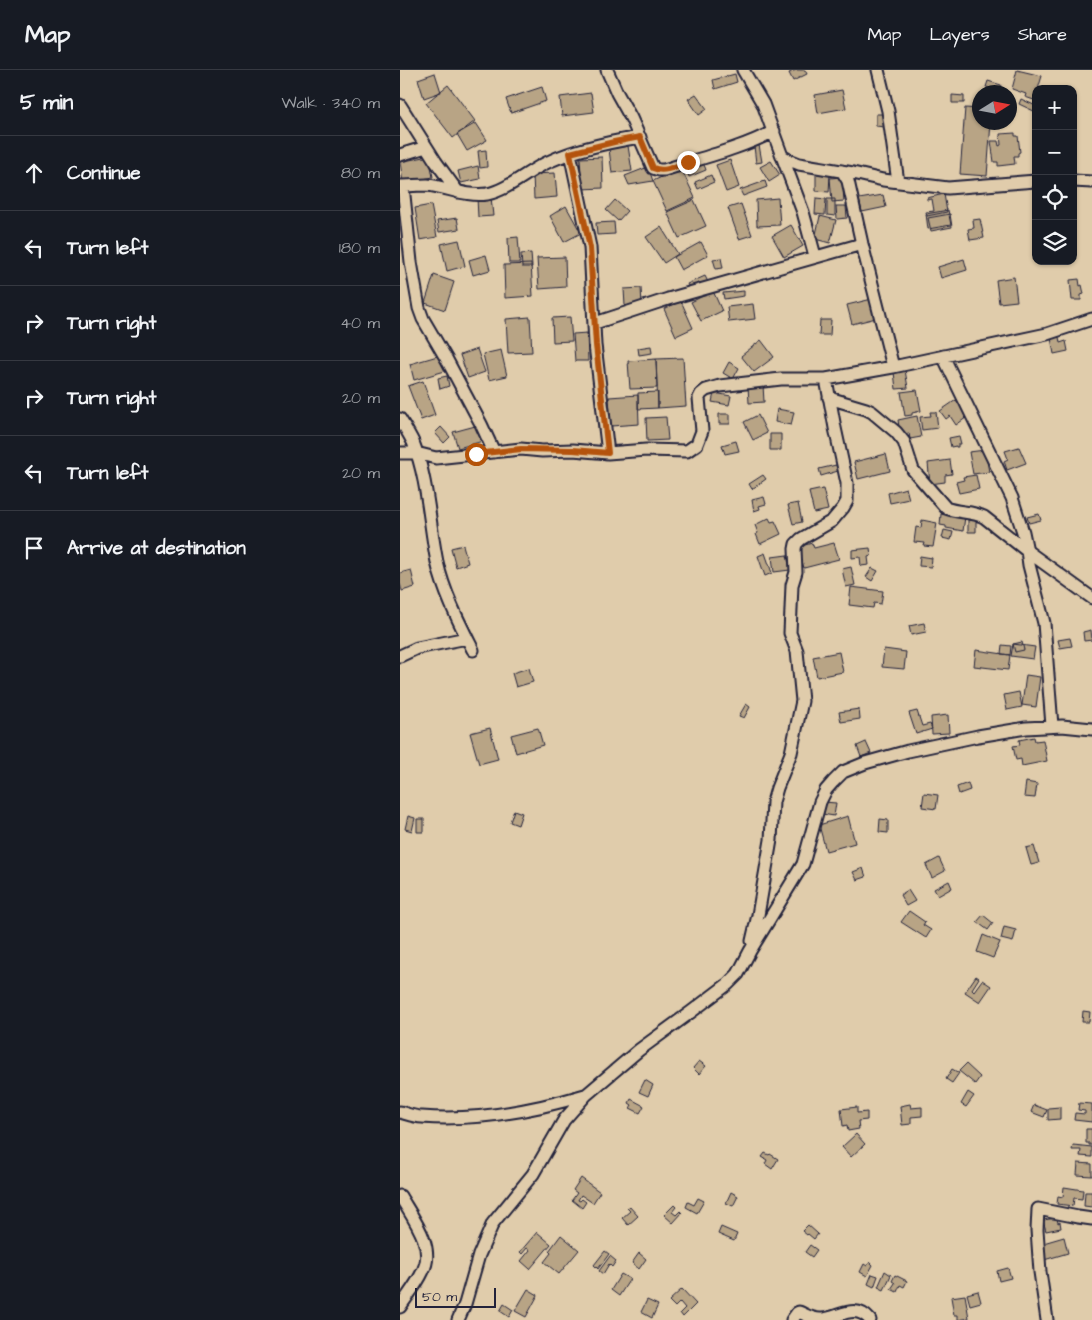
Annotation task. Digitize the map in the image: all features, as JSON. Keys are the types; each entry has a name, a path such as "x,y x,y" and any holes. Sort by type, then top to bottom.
{"street":[{"path":"607,70 653,168 658,170 664,170 743,145 774,131"},
{"path":"743,70 763,104 774,131 803,212 816,256"},
{"path":"878,70 888,111 898,182"},
{"path":"400,105 426,147 458,192"},
{"path":"494,452 447,360 423,319 419,308 411,262 402,186 428,185 458,192 487,194 500,190 547,162 570,153 640,137"},
{"path":"400,154 426,147"},
{"path":"570,153 590,248 596,345 608,453"},
{"path":"782,156 799,164 898,182 948,188 1032,181"},
{"path":"842,171 848,181 893,367"},
{"path":"1077,181 1092,182"},
{"path":"595,323 668,299 862,244"},
{"path":"400,453 416,453 436,458 521,449 608,453 646,450 687,451 697,444 702,431 699,398 706,390 720,386 781,379 826,379 893,367 1047,334 1092,319"},
{"path":"943,356 1012,498 1044,623 1052,726"},
{"path":"750,951 771,840 773,802 791,753 802,701 797,651 790,633 792,585 796,572 796,544 801,539 832,521 844,508 847,501 847,483 826,379"},
{"path":"829,398 872,412 901,437 914,470 946,508 978,514 984,517 1092,598"},
{"path":"400,419 412,440 416,453 428,502 437,563 444,588 473,650"},
{"path":"400,656 418,648 467,638"},
{"path":"458,1320 465,1304 479,1255 493,1223 533,1174 564,1120 586,1095 638,1050 732,981 738,974 803,864 820,802 830,786 843,772 865,763 924,747 978,736 1052,726 1092,729"},
{"path":"400,1112 421,1117 474,1117 552,1105 586,1095"},
{"path":"400,1196 417,1226 428,1256 424,1270 400,1307"},
{"path":"1047,1320 1040,1272 1037,1230 1038,1209 1078,1218 1092,1218"},
{"path":"792,1320 799,1312 822,1319 858,1312 864,1314 870,1320"}],"building":[{"path":"796,70 805,70 807,74 793,81 789,73"},
{"path":"1017,70 1042,76 1039,85 1032,85 1032,99 1025,97 1026,94 1017,91 1017,85 1013,85"},
{"path":"435,73 441,92 424,98 418,79"},
{"path":"735,74 737,82 715,89 713,80"},
{"path":"988,81 1001,85 987,85"},
{"path":"448,85 475,121 453,138 426,103"},
{"path":"542,87 546,101 511,113 506,99"},
{"path":"842,90 846,108 818,113 815,95"},
{"path":"591,93 594,112 562,116 560,97"},
{"path":"696,94 707,109 699,115 688,99"},
{"path":"952,95 964,96 964,103 952,103"},
{"path":"1021,99 1032,104 1032,110 1019,104"},
{"path":"965,108 972,108 972,130 990,130 987,176 960,174"},
{"path":"876,114 884,114 884,127 876,126"},
{"path":"476,123 487,140 467,151 457,134"},
{"path":"1015,133 1015,136 1018,136 1020,152 1018,156 1014,156 1015,164 998,166 998,162 994,162 991,141 998,141 999,146 1001,145 1000,134"},
{"path":"759,145 762,162 756,163 754,146"},
{"path":"628,146 632,171 612,173 609,149"},
{"path":"486,150 487,167 480,168 478,151"},
{"path":"429,156 433,177 403,183 400,162"},
{"path":"602,157 603,188 582,189 580,158"},
{"path":"730,160 739,187 726,192 716,165"},
{"path":"771,161 780,175 769,182 760,167"},
{"path":"703,162 706,170 689,177 686,169"},
{"path":"478,166 480,179 461,183 458,171"},
{"path":"648,167 653,181 629,185 625,176"},
{"path":"681,168 695,198 667,211 653,181"},
{"path":"555,173 557,197 534,199 533,174"},
{"path":"816,173 830,174 829,192 816,191"},
{"path":"711,175 714,182 698,189 695,182"},
{"path":"842,177 844,201 832,202 830,178"},
{"path":"765,181 767,187 743,196 740,190"},
{"path":"944,194 947,212 927,216 926,212 934,211 932,199 927,200 927,198"},
{"path":"883,195 886,207 862,212 859,199"},
{"path":"491,197 493,216 478,217 477,198"},
{"path":"778,198 780,225 757,226 756,200"},
{"path":"816,198 826,199 825,215 815,214"},
{"path":"827,199 835,199 835,216 827,215"},
{"path":"615,200 627,211 618,221 606,210"},
{"path":"694,200 706,226 679,238 667,212"},
{"path":"741,204 752,235 739,239 728,208"},
{"path":"431,205 437,237 420,240 415,208"},
{"path":"566,206 581,233 564,242 550,216"},
{"path":"836,206 846,206 847,218 837,219"},
{"path":"948,210 951,225 928,229 926,214"},
{"path":"950,214 952,227 931,231 928,218"},
{"path":"820,216 836,220 830,243 815,239"},
{"path":"457,218 459,229 439,232 437,221"},
{"path":"980,219 984,238 970,240 968,229 974,228 973,220"},
{"path":"614,222 615,234 597,235 596,223"},
{"path":"791,225 803,246 784,257 772,236"},
{"path":"661,227 678,254 664,263 646,237"},
{"path":"518,237 520,263 509,263 508,238"},
{"path":"459,240 465,266 447,271 441,244"},
{"path":"701,242 708,255 681,270 674,257"},
{"path":"531,253 532,267 522,267 521,254"},
{"path":"486,255 490,270 473,275 469,260"},
{"path":"565,257 566,287 539,289 537,258"},
{"path":"721,258 723,268 716,269 713,259"},
{"path":"964,259 967,270 941,278 938,267"},
{"path":"531,264 533,296 505,298 504,265"},
{"path":"434,275 454,282 445,310 425,303"},
{"path":"705,276 708,282 690,290 687,284"},
{"path":"1014,277 1017,301 999,303 996,280"},
{"path":"1079,279 1084,294 1081,295 1081,300 1072,300 1070,280"},
{"path":"641,288 642,305 625,306 624,289"},
{"path":"713,291 722,311 701,321 691,302"},
{"path":"744,291 744,296 724,299 723,293"},
{"path":"872,299 876,318 852,324 847,305"},
{"path":"681,301 693,328 676,336 664,309"},
{"path":"753,304 755,319 729,322 727,307"},
{"path":"530,317 532,352 508,353 506,319"},
{"path":"570,317 572,341 553,342 552,318"},
{"path":"820,320 831,320 830,335 819,335"},
{"path":"587,333 588,361 575,361 573,334"},
{"path":"1059,337 1060,343 1066,341 1068,351 1054,354 1051,338"},
{"path":"761,340 774,357 754,372 741,356"},
{"path":"651,346 652,353 639,355 638,348"},
{"path":"477,349 485,372 468,378 460,355"},
{"path":"501,350 507,376 489,380 483,354"},
{"path":"441,355 445,371 414,380 410,364"},
{"path":"683,358 686,406 658,408 656,359"},
{"path":"656,359 657,388 630,389 628,361"},
{"path":"729,362 739,368 733,379 723,373"},
{"path":"905,370 908,388 896,389 894,372"},
{"path":"447,376 449,386 440,389 438,378"},
{"path":"423,381 435,415 421,420 408,386"},
{"path":"763,385 764,402 749,403 748,386"},
{"path":"917,390 921,411 905,416 901,392"},
{"path":"658,392 658,408 638,409 638,393"},
{"path":"714,393 731,396 729,405 712,402"},
{"path":"638,395 639,424 611,426 609,397"},
{"path":"956,400 970,415 956,425 950,416 946,419 940,411"},
{"path":"777,409 794,412 791,425 775,422"},
{"path":"930,412 936,412 938,428 922,430 920,417 931,416"},
{"path":"719,414 730,414 730,424 719,424"},
{"path":"758,415 767,433 753,440 744,422"},
{"path":"917,416 921,437 910,439 909,433 900,433 898,420"},
{"path":"666,417 668,440 647,441 646,418"},
{"path":"479,425 483,441 458,448 453,432"},
{"path":"441,427 450,437 444,443 435,433"},
{"path":"770,434 781,434 781,450 770,450"},
{"path":"959,436 961,444 958,444 958,447 951,447 949,438"},
{"path":"736,441 739,451 725,454 722,445"},
{"path":"1019,447 1026,463 1007,470 1004,461 1008,459 1005,451"},
{"path":"985,450 989,472 973,474 969,452"},
{"path":"886,454 890,471 858,479 854,462"},
{"path":"950,460 952,474 945,475 945,482 930,484 928,463"},
{"path":"836,465 838,471 821,476 819,469"},
{"path":"763,475 766,479 752,489 749,484"},
{"path":"976,475 979,489 959,493 956,482 964,480 963,477"},
{"path":"906,488 909,499 890,503 888,493"},
{"path":"823,489 828,510 814,513 809,492"},
{"path":"764,497 766,504 759,506 760,509 754,511 752,500"},
{"path":"798,503 802,522 793,524 788,505"},
{"path":"941,514 965,517 963,531 940,525"},
{"path":"1039,514 1041,520 1029,523 1027,517"},
{"path":"769,518 771,522 775,521 781,534 760,544 755,525"},
{"path":"922,520 937,523 933,547 924,546 925,543 914,542 916,527 921,528"},
{"path":"968,520 976,520 976,532 968,532"},
{"path":"944,530 953,532 951,540 942,538"},
{"path":"812,543 814,548 834,543 839,559 804,568 798,547"},
{"path":"463,545 468,563 456,567 451,548"},
{"path":"870,548 869,565 861,566 860,557 852,558 852,550"},
{"path":"765,553 772,573 765,576 758,556"},
{"path":"787,555 790,570 774,572 772,557"},
{"path":"920,556 932,558 931,567 919,566"},
{"path":"851,567 855,585 846,587 842,569"},
{"path":"872,568 878,571 872,581 866,577"},
{"path":"411,570 415,587 402,591 400,573"},
{"path":"851,587 883,591 881,604 874,603 873,608 849,605"},
{"path":"924,623 926,632 911,635 909,626"},
{"path":"1091,630 1092,640 1084,641 1083,632"},
{"path":"1070,638 1072,646 1060,648 1058,640"},
{"path":"1022,642 1024,650 1015,652 1013,644"},
{"path":"1013,644 1035,647 1033,659 1011,656"},
{"path":"1002,645 1011,646 1010,655 1001,654"},
{"path":"884,649 906,652 904,669 882,667"},
{"path":"976,650 1010,655 1008,670 974,666"},
{"path":"839,652 843,672 817,677 813,657"},
{"path":"529,668 533,682 516,687 512,673"},
{"path":"1026,675 1040,677 1036,707 1022,705"},
{"path":"1019,692 1022,707 1007,710 1004,695"},
{"path":"746,704 750,707 744,718 739,716"},
{"path":"859,709 860,719 841,722 839,712"},
{"path":"917,711 922,726 930,724 932,729 916,734 909,713"},
{"path":"948,715 949,733 932,734 931,717"},
{"path":"490,728 498,759 479,764 470,733"},
{"path":"538,728 543,745 516,753 511,735"},
{"path":"1034,737 1035,741 1043,740 1047,761 1022,766 1021,759 1016,760 1013,746 1020,745 1019,740"},
{"path":"866,742 871,753 861,757 857,746"},
{"path":"1026,782 1037,784 1035,798 1024,797"},
{"path":"968,783 970,790 959,794 957,787"},
{"path":"924,793 938,795 936,809 922,807"},
{"path":"824,802 836,803 834,816 822,814"},
{"path":"514,810 522,813 518,825 510,822"},
{"path":"408,816 415,818 412,831 405,829"},
{"path":"848,816 855,843 826,851 819,825"},
{"path":"417,819 424,819 424,832 417,832"},
{"path":"880,819 888,820 888,833 879,832"},
{"path":"1034,846 1039,863 1031,865 1026,848"},
{"path":"939,858 945,871 932,878 926,865"},
{"path":"863,868 866,877 857,880 853,872"},
{"path":"949,881 952,888 938,896 934,889"},
{"path":"908,890 915,901 906,906 900,895"},
{"path":"909,911 925,922 923,925 931,930 926,938 901,922"},
{"path":"983,915 993,923 988,930 977,922"},
{"path":"1004,927 1016,930 1013,942 1001,939"},
{"path":"983,935 1000,942 993,958 977,952"},
{"path":"976,976 979,978 972,989 974,991 982,980 991,986 980,1002 965,992"},
{"path":"1083,1011 1090,1012 1089,1022 1082,1022"},
{"path":"699,1061 706,1066 699,1074 693,1068"},
{"path":"966,1064 980,1077 975,1084 959,1071"},
{"path":"952,1069 959,1073 952,1083 946,1079"},
{"path":"645,1080 653,1085 648,1096 639,1092"},
{"path":"968,1092 974,1096 966,1107 961,1104"},
{"path":"631,1099 644,1106 640,1113 630,1108 632,1105 629,1103"},
{"path":"1079,1103 1092,1104 1092,1122 1074,1120 1075,1113 1085,1114 1085,1111 1078,1110"},
{"path":"910,1104 911,1108 922,1107 922,1116 911,1117 911,1124 902,1125 900,1106"},
{"path":"1034,1105 1047,1110 1044,1117 1031,1112"},
{"path":"857,1107 857,1113 867,1112 867,1120 858,1121 859,1129 848,1131 847,1125 843,1126 841,1109"},
{"path":"1060,1107 1060,1119 1048,1120 1048,1108"},
{"path":"1086,1129 1092,1129 1092,1145 1086,1143"},
{"path":"856,1134 865,1144 851,1157 842,1147"},
{"path":"1073,1145 1092,1147 1092,1157 1080,1156 1081,1150 1072,1150"},
{"path":"765,1153 778,1159 772,1169 765,1164 767,1160 762,1157"},
{"path":"1078,1163 1092,1164 1092,1176 1077,1175"},
{"path":"581,1178 600,1192 593,1203 581,1195 578,1200 582,1199 586,1202 582,1208 572,1200 577,1193 573,1190"},
{"path":"1064,1187 1083,1190 1082,1199 1074,1198 1073,1206 1057,1204 1058,1196 1063,1197"},
{"path":"731,1192 738,1196 733,1206 726,1203"},
{"path":"1085,1192 1092,1192 1092,1207 1084,1206"},
{"path":"698,1198 704,1201 697,1213 686,1207 688,1202 694,1205"},
{"path":"674,1205 676,1207 672,1212 676,1215 680,1211 682,1213 673,1223 664,1215"},
{"path":"629,1206 638,1216 628,1225 622,1218 630,1211 627,1208"},
{"path":"1057,1218 1061,1228 1046,1231 1043,1220"},
{"path":"808,1225 818,1234 814,1239 802,1231"},
{"path":"721,1227 737,1234 734,1241 718,1234"},
{"path":"537,1232 551,1244 530,1269 521,1261 530,1250 527,1248 522,1254 520,1252"},
{"path":"561,1235 579,1250 559,1274 544,1262 551,1253 549,1251"},
{"path":"1064,1237 1068,1253 1044,1260 1040,1244"},
{"path":"810,1245 817,1250 812,1257 805,1252"},
{"path":"605,1251 609,1254 598,1269 594,1265"},
{"path":"639,1253 646,1259 639,1269 632,1263"},
{"path":"610,1256 616,1261 612,1267 609,1264 603,1274 599,1271"},
{"path":"870,1262 873,1265 867,1276 860,1272 864,1264 867,1266"},
{"path":"1008,1268 1011,1278 999,1281 997,1271"},
{"path":"885,1271 891,1275 884,1290 878,1287"},
{"path":"621,1274 630,1279 619,1296 611,1290"},
{"path":"872,1274 878,1276 874,1287 868,1284"},
{"path":"895,1275 907,1281 904,1287 900,1285 897,1292 891,1289 895,1283 892,1281"},
{"path":"528,1289 538,1295 526,1317 515,1311"},
{"path":"682,1289 696,1304 683,1317 680,1313 685,1308 680,1302 675,1307 669,1301"},
{"path":"978,1291 981,1302 970,1305 967,1294"},
{"path":"965,1295 969,1318 958,1320 958,1315 954,1315 951,1297"},
{"path":"647,1300 658,1305 652,1318 641,1312"},
{"path":"504,1304 513,1310 509,1317 500,1311"}],"route":[{"path":"476,454 521,449 608,453 596,345 590,248 570,153 640,137 653,168 664,170 688,162"}]}
